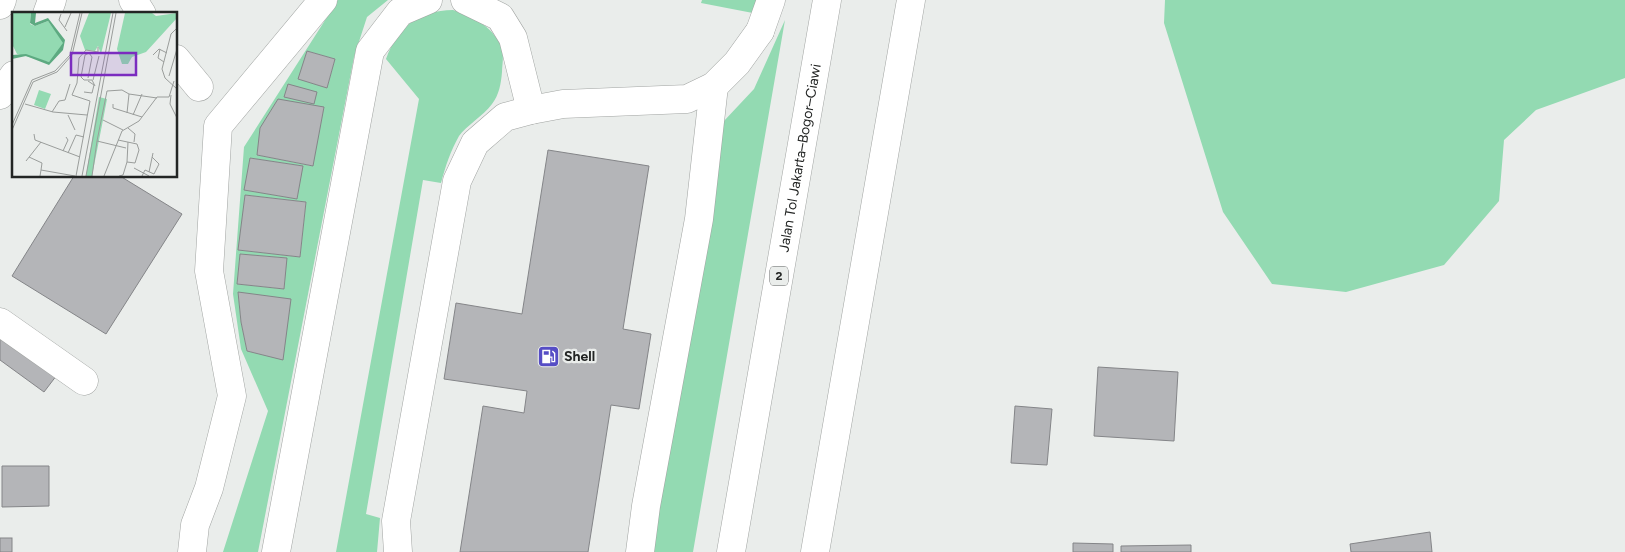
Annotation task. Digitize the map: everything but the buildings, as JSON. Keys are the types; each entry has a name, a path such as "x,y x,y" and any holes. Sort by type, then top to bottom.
{"main road":[{"path":"0,5 2,0"},
{"path":"48,12 52,0"},
{"path":"133,0 141,12"},
{"path":"192,552 195,525 209,488 232,396 209,271 218,126 323,0"},
{"path":"276,552 370,51 400,12 428,0"},
{"path":"465,0 500,17 513,38 530,110"},
{"path":"398,552 396,521 457,181 475,143 505,117 530,110 563,104 687,99 714,86 737,63 760,31 771,0"},
{"name":"Jalan Tol Jakarta–Bogor–Ciawi","path":"731,552 827,0"},
{"path":"815,552 911,0"},
{"path":"178,61 199,87"},
{"path":"0,95 12,78"},
{"path":"640,552 646,506 699,219 714,86"},
{"path":"0,322 84,381"}],"green space":[{"path":"338,0 388,0 367,17 354,57 258,552 223,552 268,411 241,349 233,294 244,147","holes":["307,51 335,59 327,88 299,79","324,107 312,166 257,155","250,158 302,166 297,199 245,190","245,195 306,202 300,257 239,250","240,254 286,258 284,289 237,284","238,292 283,359 247,351 241,322"]},
{"path":"702,0 761,0 758,14 701,3"},
{"path":"1165,0 1625,0 1625,78 1536,110 1504,140 1499,201 1444,265 1346,292 1272,284 1223,212 1164,23"},
{"path":"453,10 475,19 489,29 499,42 503,55 500,85 492,104 459,136 453,147 441,183 423,180 366,514 380,518 377,552 336,552 419,99 386,59 391,47 403,29 411,22 429,13"},
{"path":"785,20 693,552 649,552 723,122 754,89"}],"place":[{"name":"Shell","path":"548,356"}]}
